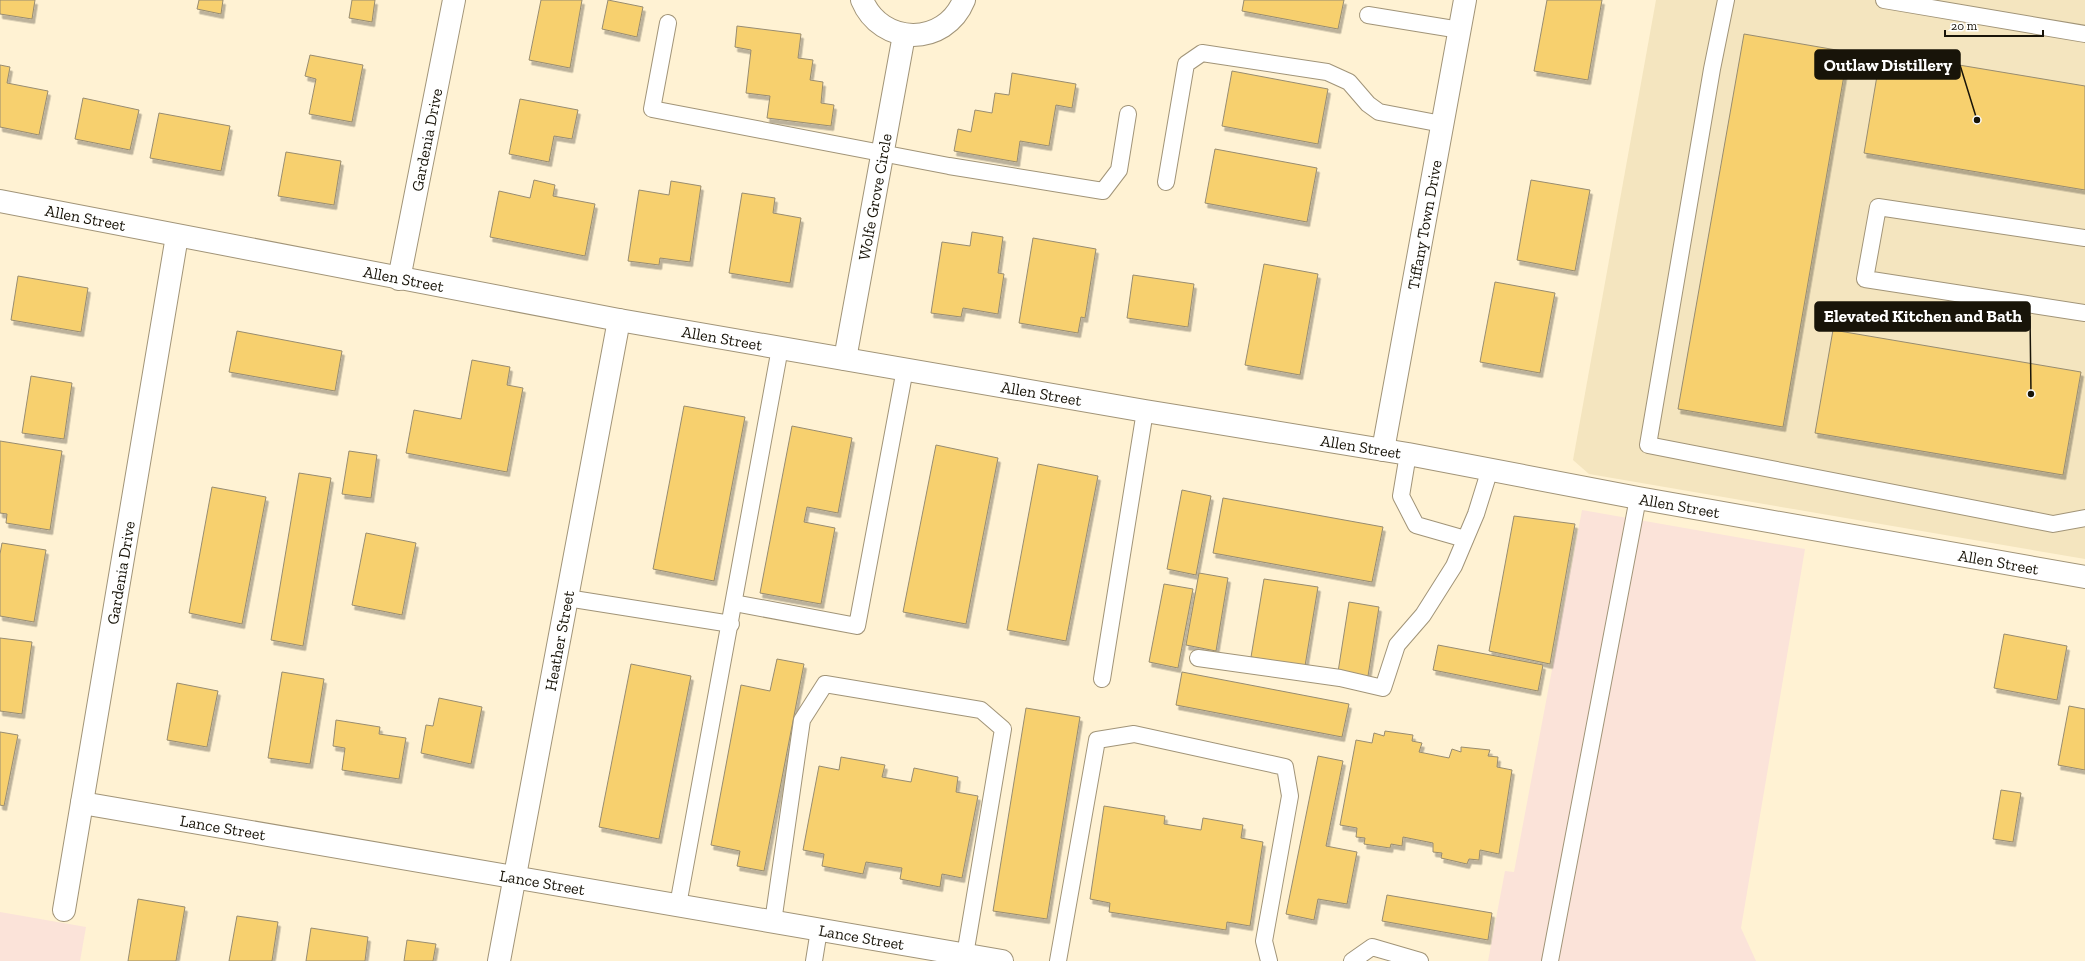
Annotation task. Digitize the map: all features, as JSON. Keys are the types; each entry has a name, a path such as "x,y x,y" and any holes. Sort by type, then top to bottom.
{"street":[{"name":"Gardenia Drive","path":"399,279 454,0"},
{"path":"862,0 872,17 881,25 904,35 915,36 937,30 954,16 964,0"},
{"name":"Tiffany Town Drive","path":"1383,450 1465,0"},
{"name":"Wolfe Grove Circle","path":"845,359 904,35"},
{"name":"Allen Street","path":"0,201 399,279 619,320 1145,411 1408,454 1638,498 2085,576"},
{"name":"Gardenia Drive","path":"64,910 177,236"},
{"name":"Heather Street","path":"499,961 619,320"},
{"name":"Lance Street","path":"82,803 1002,961"}],"lane":[{"path":"1726,0 1710,76 1648,445 2053,524 2085,518"},
{"path":"1884,0 2085,34"},
{"path":"1368,15 1460,30"},
{"path":"668,23 652,109 882,153 1048,183 1103,191 1119,170 1128,114"},
{"path":"1166,182 1186,64 1202,53 1327,72 1349,82 1368,104 1379,112 1442,124"},
{"path":"2085,238 1878,207 1865,279 2085,313"},
{"path":"678,905 731,624 780,348"},
{"path":"734,602 857,626 905,369"},
{"path":"1102,679 1145,411"},
{"path":"1408,454 1401,496 1416,525 1465,539"},
{"path":"1198,658 1340,678 1383,688 1397,645 1423,615 1454,566 1476,514 1490,469"},
{"path":"1550,961 1638,498"},
{"path":"567,598 731,624"},
{"path":"774,922 802,720 825,684 980,710 1003,729 965,955"},
{"path":"1058,961 1097,740 1134,734 1285,767 1290,796 1264,941 1269,961"},
{"path":"814,961 819,930"},
{"path":"1352,961 1372,947 1420,961"}],"shaded area":[{"path":"1656,0 2085,0 2085,559 1589,474 1573,460"},
{"path":"1582,510 1805,549 1741,928 1756,961 1488,961 1505,871 1514,872"},
{"path":"0,912 86,927 80,961 0,961"}],"building":[{"path":"0,0 35,0 32,19 0,14"},
{"path":"199,0 223,0 221,14 197,9"},
{"path":"352,0 375,0 372,22 349,18"},
{"path":"541,0 582,0 570,68 529,60"},
{"path":"608,0 643,7 637,37 602,29"},
{"path":"1244,0 1344,0 1338,29 1242,11"},
{"path":"1547,0 1602,0 1588,80 1534,71"},
{"path":"737,26 801,34 798,58 813,60 810,80 823,82 821,103 834,105 831,126 767,118 770,96 746,93 751,50 735,47"},
{"path":"1744,34 1848,52 1783,427 1678,409"},
{"path":"1881,52 2085,86 2085,190 1864,153"},
{"path":"310,55 363,65 352,122 309,114 316,79 305,76"},
{"path":"0,65 10,67 7,83 48,91 39,135 0,127"},
{"path":"1232,71 1328,89 1318,144 1222,126"},
{"path":"1012,73 1076,84 1072,108 1056,105 1049,146 1020,141 1017,162 954,151 958,129 971,132 975,110 992,113 995,93 1009,95"},
{"path":"83,98 139,110 130,150 75,139"},
{"path":"520,99 578,110 572,139 554,136 549,162 509,154"},
{"path":"159,113 230,126 221,171 150,158"},
{"path":"1215,149 1317,168 1307,222 1205,203"},
{"path":"286,152 341,161 334,205 278,196"},
{"path":"534,180 555,185 553,196 595,204 585,256 490,237 499,191 530,198"},
{"path":"1531,180 1590,190 1575,271 1517,260"},
{"path":"671,181 701,186 690,262 660,258 659,265 628,261 639,190 669,195"},
{"path":"742,193 775,198 773,213 801,218 790,283 729,273"},
{"path":"972,232 1003,237 998,273 1004,274 998,314 963,308 961,317 931,313 942,242 970,246"},
{"path":"1033,238 1096,249 1085,318 1081,317 1078,333 1019,323"},
{"path":"1264,264 1318,274 1300,375 1245,365"},
{"path":"1133,275 1194,284 1188,327 1127,318"},
{"path":"18,276 88,288 81,332 11,320"},
{"path":"1495,282 1555,293 1540,373 1480,362"},
{"path":"1833,330 2081,372 2063,475 1815,433"},
{"path":"237,331 342,351 335,391 229,372"},
{"path":"472,360 510,367 507,385 523,388 507,472 406,453 414,410 461,419"},
{"path":"31,376 72,383 64,439 22,433"},
{"path":"684,406 745,417 714,581 653,569"},
{"path":"792,426 852,438 838,513 807,507 804,522 835,528 821,604 760,593"},
{"path":"0,441 62,451 50,530 6,523 7,514 0,513"},
{"path":"936,445 998,458 966,624 903,612"},
{"path":"349,451 377,455 371,498 342,494"},
{"path":"1038,464 1098,476 1066,641 1007,630"},
{"path":"299,473 331,478 303,646 271,640"},
{"path":"212,487 266,497 242,624 189,613"},
{"path":"1182,490 1211,496 1196,575 1167,569"},
{"path":"1223,498 1383,527 1372,582 1213,553"},
{"path":"1514,516 1575,524 1550,664 1489,651"},
{"path":"366,533 416,543 402,615 352,605"},
{"path":"2,543 46,550 34,622 0,616 0,554"},
{"path":"1199,573 1228,578 1216,651 1186,645"},
{"path":"1264,579 1318,587 1305,666 1251,657"},
{"path":"1164,584 1193,589 1178,668 1149,662"},
{"path":"1349,602 1379,607 1368,676 1338,672"},
{"path":"2004,634 2067,646 2057,700 1994,688"},
{"path":"0,638 32,642 22,714 0,711"},
{"path":"1438,645 1543,665 1538,691 1433,670"},
{"path":"777,659 804,664 764,871 737,866 740,851 711,845 741,685 770,691"},
{"path":"631,664 691,676 659,839 599,827"},
{"path":"282,672 324,679 310,764 268,758"},
{"path":"1182,672 1349,704 1342,737 1176,705"},
{"path":"177,683 218,691 207,747 167,740"},
{"path":"439,698 482,707 471,764 421,753 426,725 433,726"},
{"path":"2069,706 2085,709 2085,770 2058,765"},
{"path":"1026,708 1080,717 1047,919 993,911"},
{"path":"336,720 380,727 379,734 406,738 399,779 342,770 345,748 333,746"},
{"path":"1385,731 1413,735 1412,741 1422,743 1419,752 1449,758 1452,749 1461,752 1461,747 1490,750 1488,756 1498,757 1497,767 1512,770 1499,854 1480,850 1479,860 1469,859 1467,864 1441,858 1442,853 1433,852 1433,843 1403,837 1402,846 1391,844 1390,848 1364,844 1365,838 1356,837 1357,828 1340,825 1356,740 1372,743 1374,733 1384,736"},
{"path":"0,732 18,735 4,806 0,805"},
{"path":"1318,756 1343,761 1326,846 1357,852 1347,904 1318,899 1314,920 1286,914"},
{"path":"841,757 885,765 882,777 911,782 914,768 958,777 956,792 978,796 962,878 942,874 940,887 900,879 902,868 866,862 863,874 822,866 824,854 803,850 819,766 839,770"},
{"path":"2001,790 2021,793 2013,842 1993,839"},
{"path":"1104,806 1165,816 1164,824 1201,830 1203,818 1243,825 1241,838 1263,842 1250,926 1227,922 1226,930 1109,912 1110,903 1090,899"},
{"path":"1387,895 1492,913 1488,940 1382,921"},
{"path":"138,899 185,907 176,961 128,961"},
{"path":"237,916 278,922 272,961 229,961"},
{"path":"311,928 368,937 365,961 306,961"},
{"path":"407,940 436,944 433,961 404,961"}],"place":[{"name":"Outlaw Distillery","path":"1977,120"},
{"name":"Elevated Kitchen and Bath","path":"2031,394"}]}
